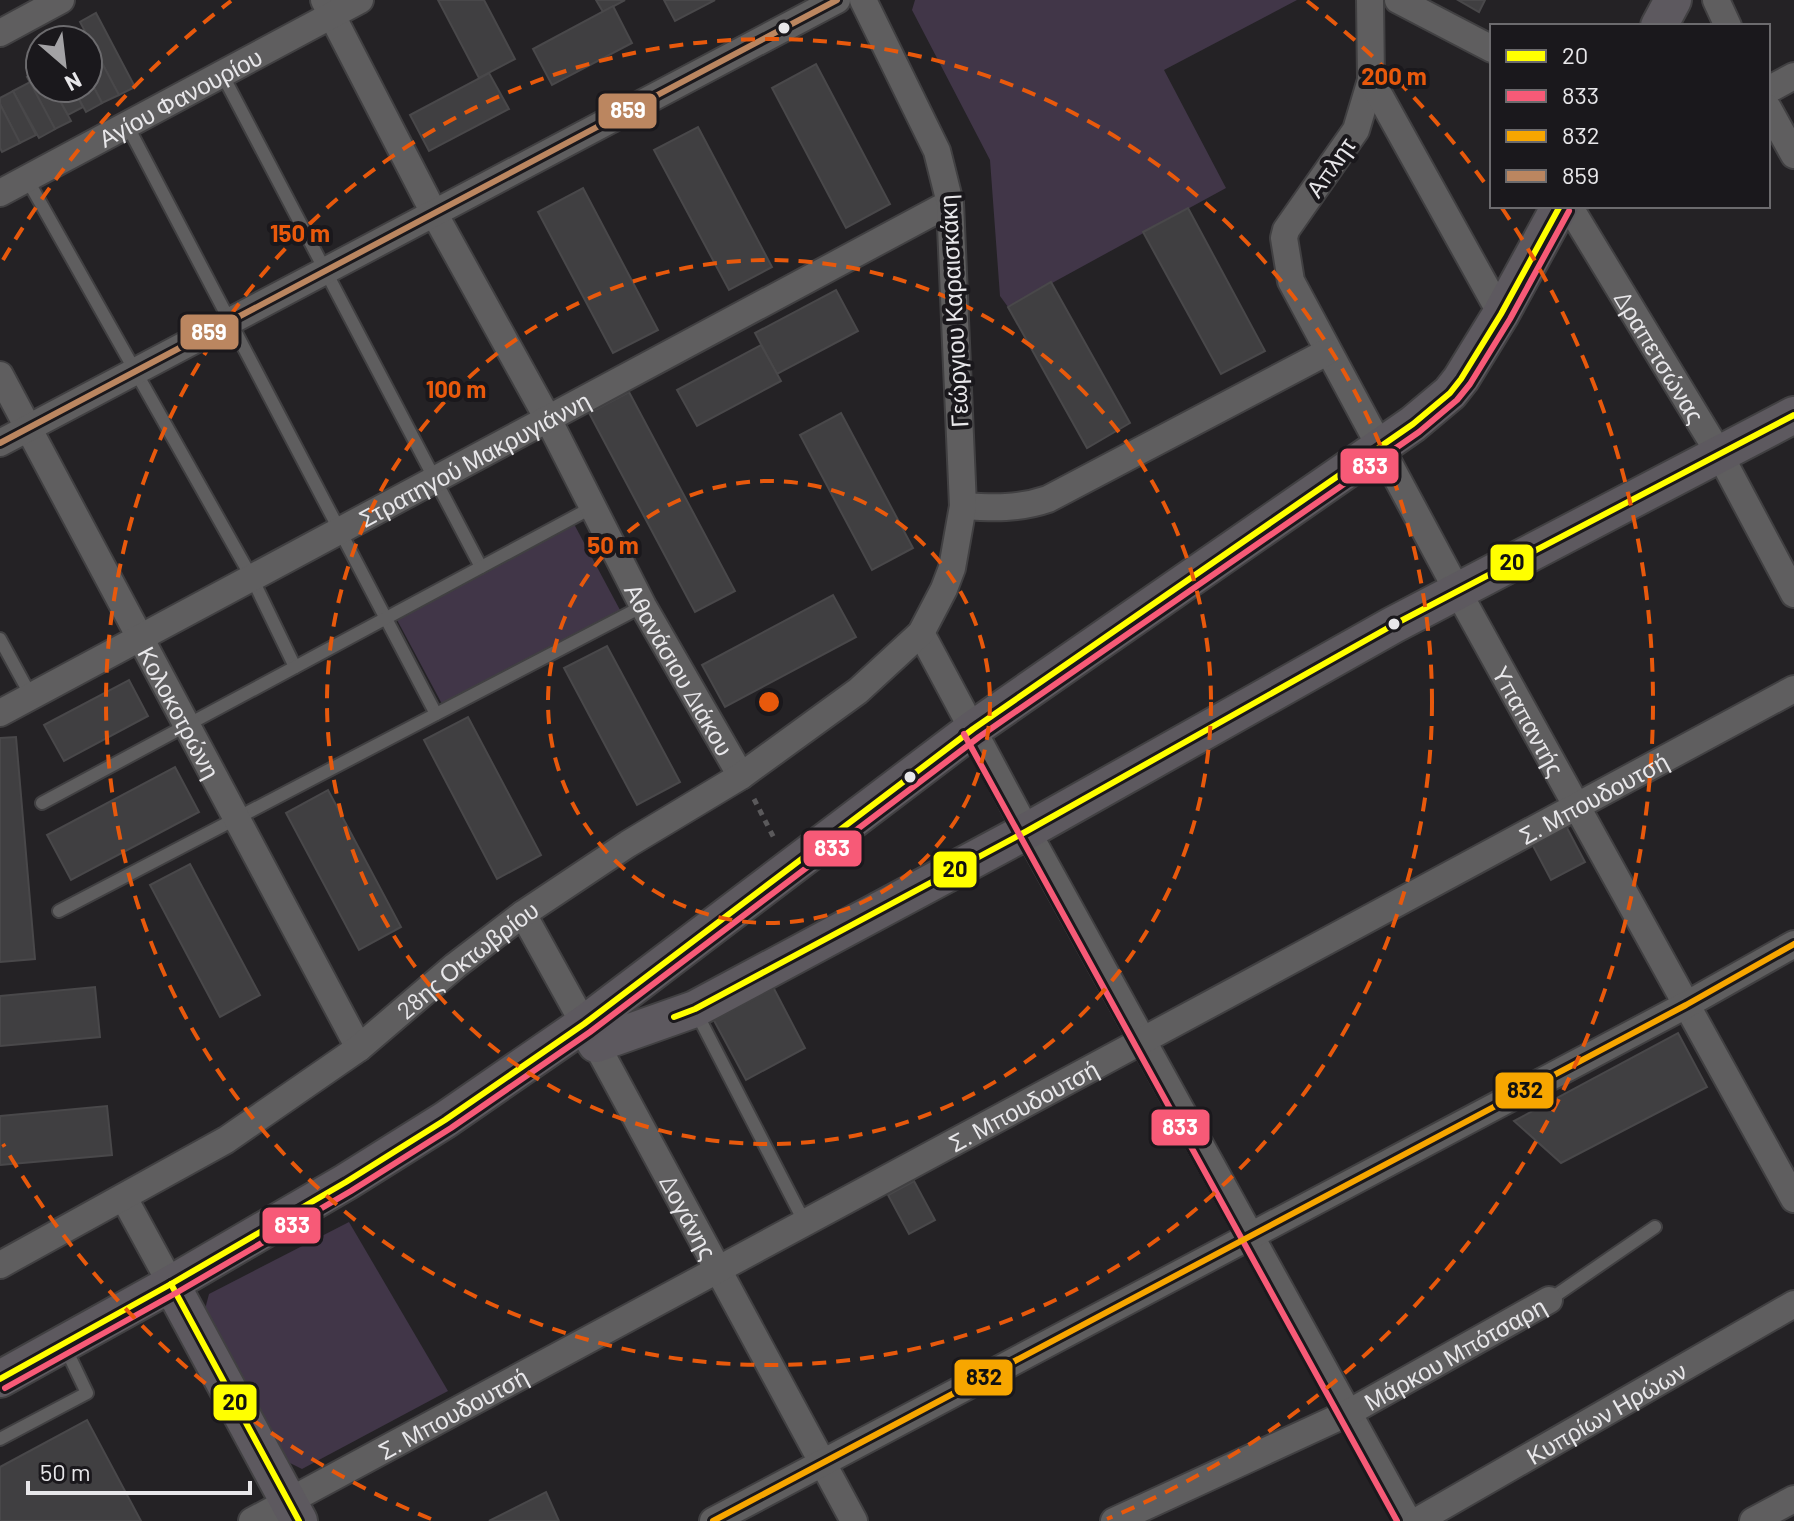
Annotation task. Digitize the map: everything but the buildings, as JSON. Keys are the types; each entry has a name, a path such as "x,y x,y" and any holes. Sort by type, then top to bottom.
{"street":[{"path":"0,33 61,0"},
{"name":"Αγίου Φανουρίου","path":"0,193 222,74 328,8 360,0"},
{"path":"0,443 837,0"},
{"name":"Γεώργιου Καραισκάκη","path":"863,0 937,151 950,203 963,506 952,568 921,633"},
{"name":"Απλητ","path":"1291,281 1284,238 1286,230 1356,130 1371,80 1370,0"},
{"path":"1398,0 1490,48"},
{"path":"1660,24 1673,0"},
{"path":"1716,0 1727,24"},
{"name":"Αθανάσιου Διάκου","path":"328,8 434,213 548,419 643,606 741,776"},
{"path":"1770,89 1794,76"},
{"path":"1371,80 1501,314"},
{"path":"1770,112 1794,155"},
{"name":"Στρατηγού Μακρυγιάννη","path":"0,713 950,203"},
{"path":"0,1379 171,1284 590,1034 791,869 973,729 1381,448 1450,393 1501,314 1559,208"},
{"name":"Δραπετσώνας","path":"1570,208 1720,455 1794,594"},
{"name":"Υπαπαντής","path":"1291,281 1327,352 1686,1005 1786,1166 1794,1199"},
{"path":"963,506 1007,508 1029,506 1048,499 1327,352"},
{"name":"Κολοκοτρώνη","path":"0,375 359,1048"},
{"path":"590,1034 695,1009 1027,831 1457,590 1794,415"},
{"path":"921,633 1408,1521"},
{"name":"28ης Οκτωβρίου","path":"0,1265 226,1140 359,1048 443,975 523,914 628,844 741,776 858,691 921,633"},
{"name":"Σ. Μπουδουτσή","path":"252,1521 293,1511 718,1270 1794,689"},
{"name":"Δογάνης","path":"523,914 854,1521"},
{"path":"713,1521 1686,1005 1794,944"},
{"path":"124,1198 293,1511"},
{"name":"Μάρκου Μπότσαρη","path":"1114,1521 1348,1413 1549,1300"},
{"name":"Κυπρίων Ηρώων","path":"1417,1521 1794,1304"},
{"path":"1753,1521 1794,1499"}],"lane":[{"path":"222,74 481,567"},
{"path":"127,125 436,714"},
{"path":"27,179 252,578 295,667"},
{"path":"42,803 591,508"},
{"path":"59,911 643,606"},
{"path":"0,639 31,696"},
{"path":"695,1009 805,1223"},
{"name":"Μάρκου Μπότσαρη","path":"1549,1300 1655,1227"},
{"path":"0,1439 87,1393 63,1344"}],"path":[{"name":"Αθανάσιου Διάκου","path":"741,776 791,869"}],"shaded area":[{"path":"915,0 1297,0 1164,70 1226,188 1008,307 1000,296 990,160 912,10"},
{"path":"574,524 620,610 442,704 396,618"},
{"path":"349,1222 448,1391 302,1469 284,1460 204,1313 209,1294"}],"transit line":[{"name":"859","path":"0,443 837,0"},
{"name":"20","path":"0,1379 171,1284 445,1120 584,1024 973,729 1413,424 1450,393 1461,379 1501,314 1559,208"},
{"name":"833","path":"5,1388 351,1191 451,1128 590,1032 979,737 1419,432 1457,400 1470,384 1510,319 1569,211"},
{"name":"20","path":"674,1017 695,1009 1027,831 1393,625 1794,415"},
{"name":"833","path":"964,734 1397,1521"},
{"name":"832","path":"713,1521 1686,1005 1794,944"},
{"name":"20","path":"171,1284 299,1521"}]}
